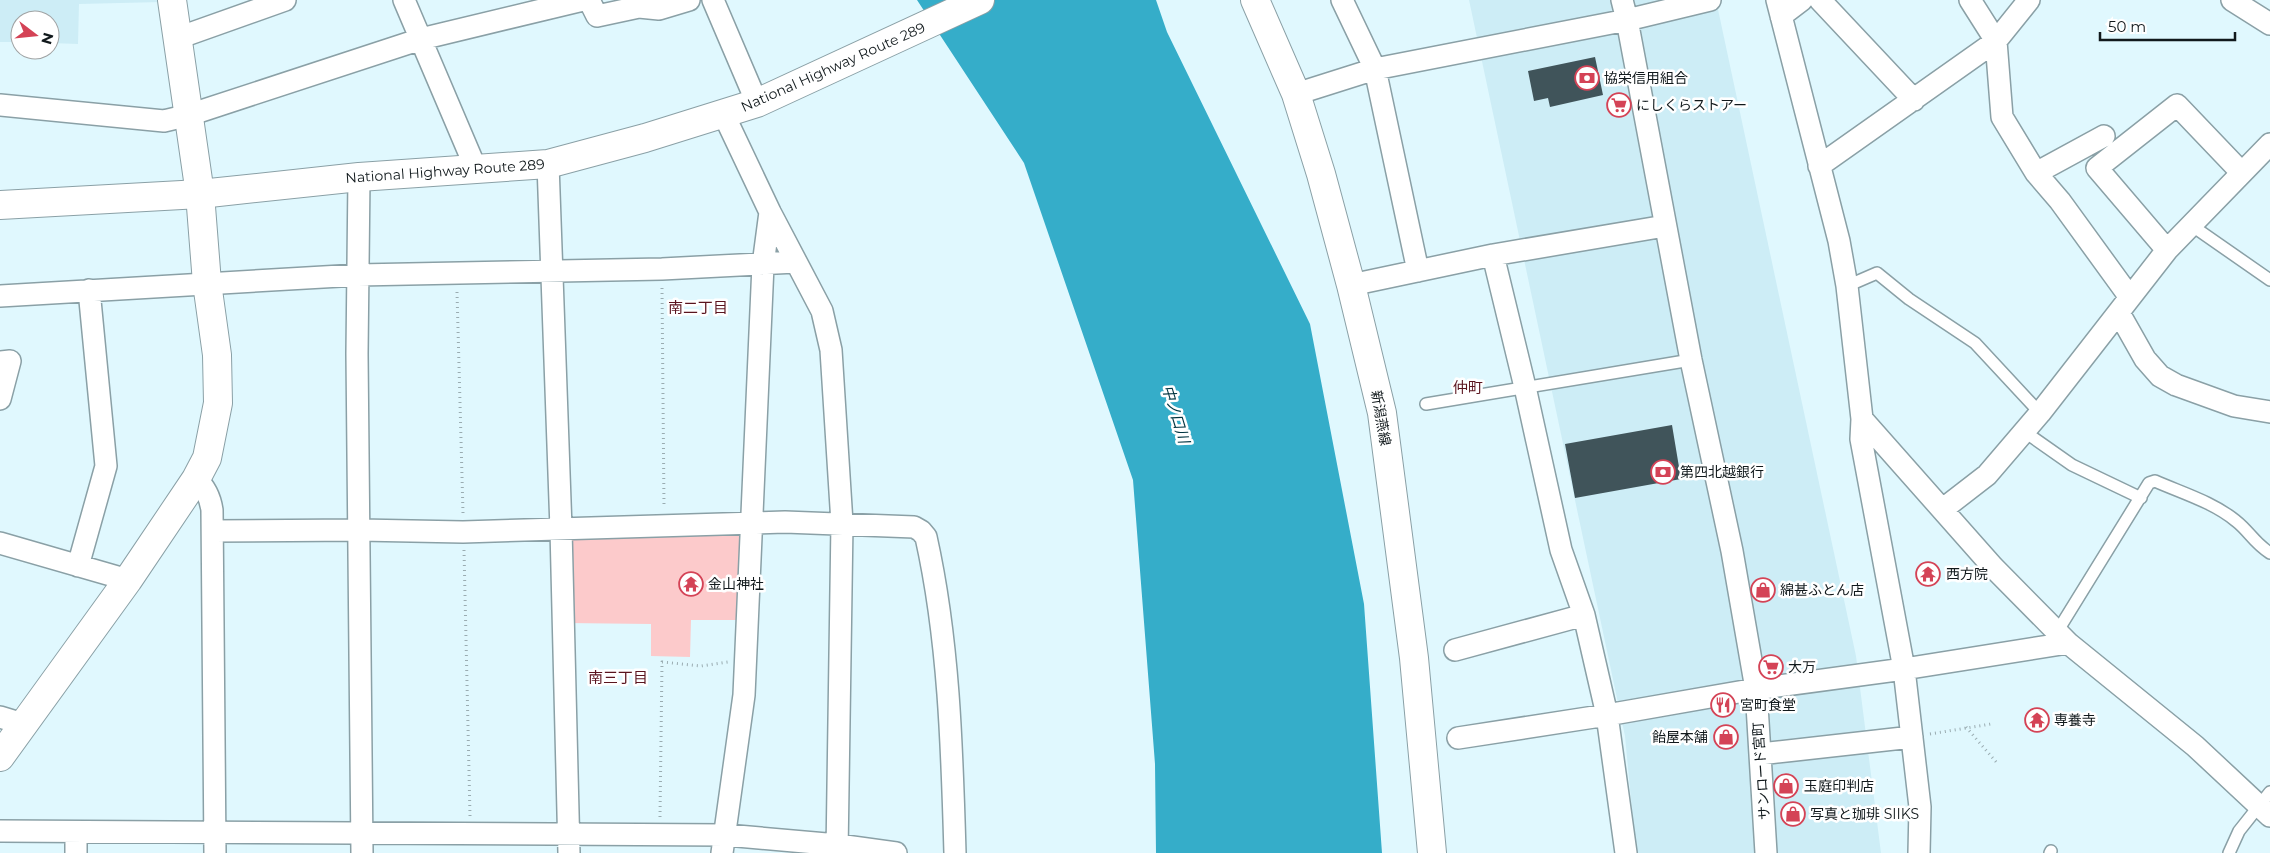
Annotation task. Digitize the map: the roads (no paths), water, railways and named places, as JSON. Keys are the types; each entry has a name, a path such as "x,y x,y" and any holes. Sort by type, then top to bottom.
{"main road":[{"path":"0,757 12,721 128,580 196,479 207,458 218,403 217,355 207,282 200,194 172,0"},
{"name":"National Highway Route 289","path":"0,205 200,194 359,177 548,164 724,115 765,100 980,0"},
{"name":"新潟燕線","path":"1255,0 1296,94 1351,285 1382,413 1414,658 1432,853"}],"street":[{"path":"178,38 285,0"},
{"path":"404,0 476,169"},
{"path":"0,105 164,121 189,115 421,39 583,0"},
{"path":"589,0 597,16 640,7 659,9 689,0"},
{"path":"713,0 765,100"},
{"path":"1342,0 1375,69 1418,271"},
{"path":"1296,94 1375,69 1624,10 1710,0"},
{"path":"1802,0 1779,8 1839,241 1847,286 1862,419 1861,439 1904,669 1920,807 1919,853"},
{"path":"1820,0 1914,100"},
{"path":"1970,0 1996,40 2002,117 2036,173 2060,201 2124,305 2145,360 2160,376 2176,385 2234,406 2270,412"},
{"path":"1820,166 1996,40 2029,0"},
{"path":"2232,0 2267,16"},
{"name":"サンロード宮町","path":"1624,10 1691,360 1732,551 1756,689 1766,853"},
{"path":"2167,250 2097,168 2177,105 2241,172"},
{"path":"724,115 770,212 822,311 829,335 840,464 842,523 838,849"},
{"path":"2036,173 2104,136"},
{"path":"1943,509 1987,475 2025,432 2167,250 2270,144"},
{"path":"548,164 561,529 568,844"},
{"path":"359,177 357,354 362,844"},
{"path":"724,844 744,695 763,265 770,212"},
{"path":"1351,285 1493,255 1666,226"},
{"path":"1493,255 1525,387 1561,550 1584,615 1607,716 1626,853"},
{"path":"0,296 207,282 358,275 662,269 796,262"},
{"path":"78,566 106,466 89,290"},
{"path":"0,362 10,361 0,400"},
{"path":"1862,419 1993,567 2062,637 2266,805"},
{"path":"196,479 203,485 208,494 212,510 215,843"},
{"path":"213,531 360,530 463,532 753,523 842,523 914,527 926,537 946,671 955,853"},
{"path":"0,544 128,580"},
{"path":"1455,650 1584,615"},
{"path":"1458,738 1607,716 1756,689 1904,669 2062,637"},
{"path":"1760,754 1912,737"},
{"path":"0,831 76,843 362,844 470,834 568,844 659,834 724,844 896,853"}],"lane":[{"path":"2191,225 2270,280"},
{"path":"1847,286 1877,273 1908,299 1975,343 2040,413"},
{"path":"1426,404 1691,360"},
{"path":"2025,432 2072,465 2141,498"},
{"path":"2062,637 2149,483 2154,481 2217,508 2237,522 2257,545 2270,553"},
{"path":"2229,853 2239,831 2266,805"}],"water":[{"name":"中ノ口川","path":"917,0 1156,0 1167,32 1310,324 1364,604 1382,853 1156,853 1155,764 1133,480 1024,163"}],"place":[{"name":"協栄信用組合","path":"1587,78"},
{"name":"にしくらストアー","path":"1619,105"},
{"name":"第四北越銀行","path":"1663,472"},
{"name":"西方院","path":"1928,574"},
{"name":"金山神社","path":"691,584"},
{"name":"綿甚ふとん店","path":"1763,590"},
{"name":"大万","path":"1771,667"},
{"name":"宮町食堂","path":"1723,705"},
{"name":"専養寺","path":"2037,720"},
{"name":"飴屋本舗","path":"1726,737"},
{"name":"玉庭印判店","path":"1786,786"},
{"name":"写真と珈琲 SIIKS","path":"1793,814"}],"district":[{"name":"南二丁目","path":"698,307"},
{"name":"仲町","path":"1468,387"},
{"name":"南三丁目","path":"618,677"}]}
